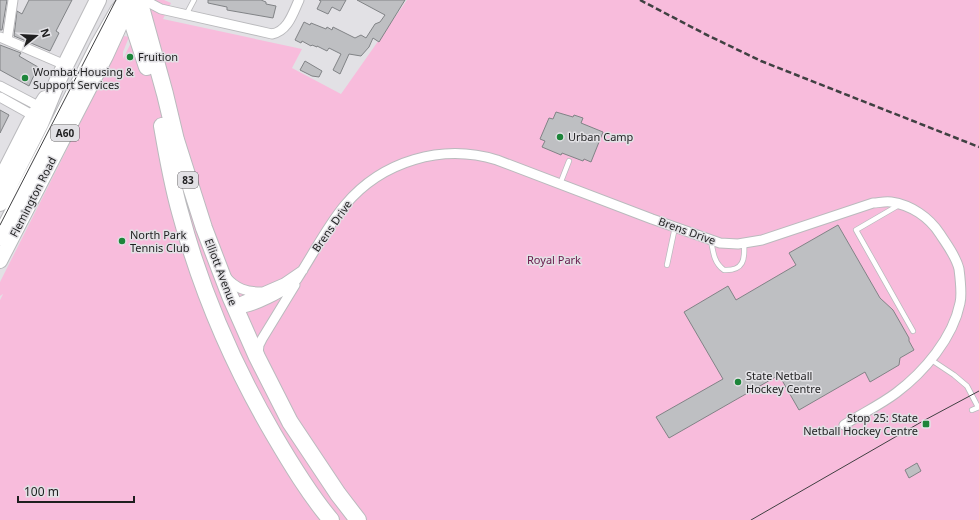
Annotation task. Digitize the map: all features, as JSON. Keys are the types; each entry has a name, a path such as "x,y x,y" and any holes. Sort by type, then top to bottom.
{"highway":[{"name":"A60","path":"0,203 40,124 65,65 98,0"},
{"name":"Flemington Road","path":"0,237 98,46 118,12 129,1"},
{"name":"Elliott Avenue","path":"129,1 165,94 176,140 193,194 235,308 257,357 290,422 338,494 358,520"},
{"name":"Elliott Avenue","path":"129,1 156,99 179,211 194,259 215,316 232,357 253,400 293,467 331,520"},
{"path":"215,316 235,308"}],"main road":[{"name":"Flemington Road","path":"0,261 106,56 122,21 129,1"},
{"name":"A60","path":"0,180 37,111 58,80"}],"street":[{"path":"13,0 3,38 65,65"},
{"path":"144,0 159,9 256,30 273,31 281,31 285,27 300,0"},
{"path":"273,31 278,26 293,0"},
{"path":"0,86 37,111"},
{"path":"0,97 37,111"},
{"name":"Brens Drive","path":"235,308 243,309 282,292 293,284 338,214 353,196 367,184 393,167 408,161 441,154 478,155 497,160 720,243 744,244 762,240 872,203 890,201 911,207 925,217 938,230 954,256 959,269 961,301 952,326 942,343 914,378 897,392 844,424"},
{"path":"212,249 224,273 233,285 246,291 267,291"},
{"path":"257,357 258,348 262,339 294,288 302,272"},
{"name":"Brens Drive","path":"235,308 240,302 284,283 302,272"}],"lane":[{"path":"186,15 194,0"},
{"path":"560,184 569,161"},
{"path":"900,204 856,230 913,331"},
{"path":"667,265 675,227"},
{"path":"711,240 714,257 718,266 724,270 733,269 740,266 745,259 744,244"},
{"path":"930,359 954,375 967,386 979,407 972,410"}],"green space":[{"name":"Royal Park","path":"152,0 164,0 171,3 163,19 302,49 292,68 341,94 407,0 979,0 979,520 0,520 0,300 3,294 0,296 0,282 124,36 129,37 123,52 123,59"}],"building":[{"path":"0,0 7,0 2,30 0,30"},
{"path":"29,0 72,0 56,31 59,33 50,51 14,36 17,11 22,14"},
{"path":"208,0 261,0 266,2 266,4 276,6 273,18 227,10 227,7 208,3"},
{"path":"319,0 346,0 340,11 332,7 328,14 317,9 321,1"},
{"path":"357,0 405,0 379,42 373,38 369,47 361,56 349,54 340,74 333,70 341,54 329,48 327,51 317,46 311,46 302,41 301,43 295,40 304,22 326,29 327,27 332,30 333,27 355,38 361,35 366,38 375,24 380,22 385,15"},
{"path":"0,45 21,53 19,56 38,67 29,86 0,70"},
{"path":"305,61 322,71 319,77 312,76 300,70"},
{"path":"0,110 9,115 0,133"},
{"name":"Urban Camp","path":"556,112 583,118 581,123 603,132 591,162 584,159 583,161 562,153 561,155 542,147 545,141 540,139 549,118 553,119"},
{"path":"838,225 880,298 893,310 914,350 900,358 899,365 870,382 865,372 799,410 779,375 669,438 656,417 723,379 684,312 728,286 736,300 796,265 789,253"},
{"path":"917,463 921,471 909,478 905,470"}],"tram line":[{"path":"0,225 116,0"},
{"path":"751,520 923,421 979,391"}],"railway":[{"path":"640,0 761,61 979,147"}],"place":[{"name":"Fruition","path":"130,57"},
{"name":"Wombat Housing & Support Services","path":"25,78"},
{"name":"Urban Camp","path":"560,137"},
{"name":"North Park Tennis Club","path":"122,241"},
{"name":"State Netball Hockey Centre","path":"738,382"},
{"name":"Stop 25: State Netball Hockey Centre","path":"926,424"}]}
